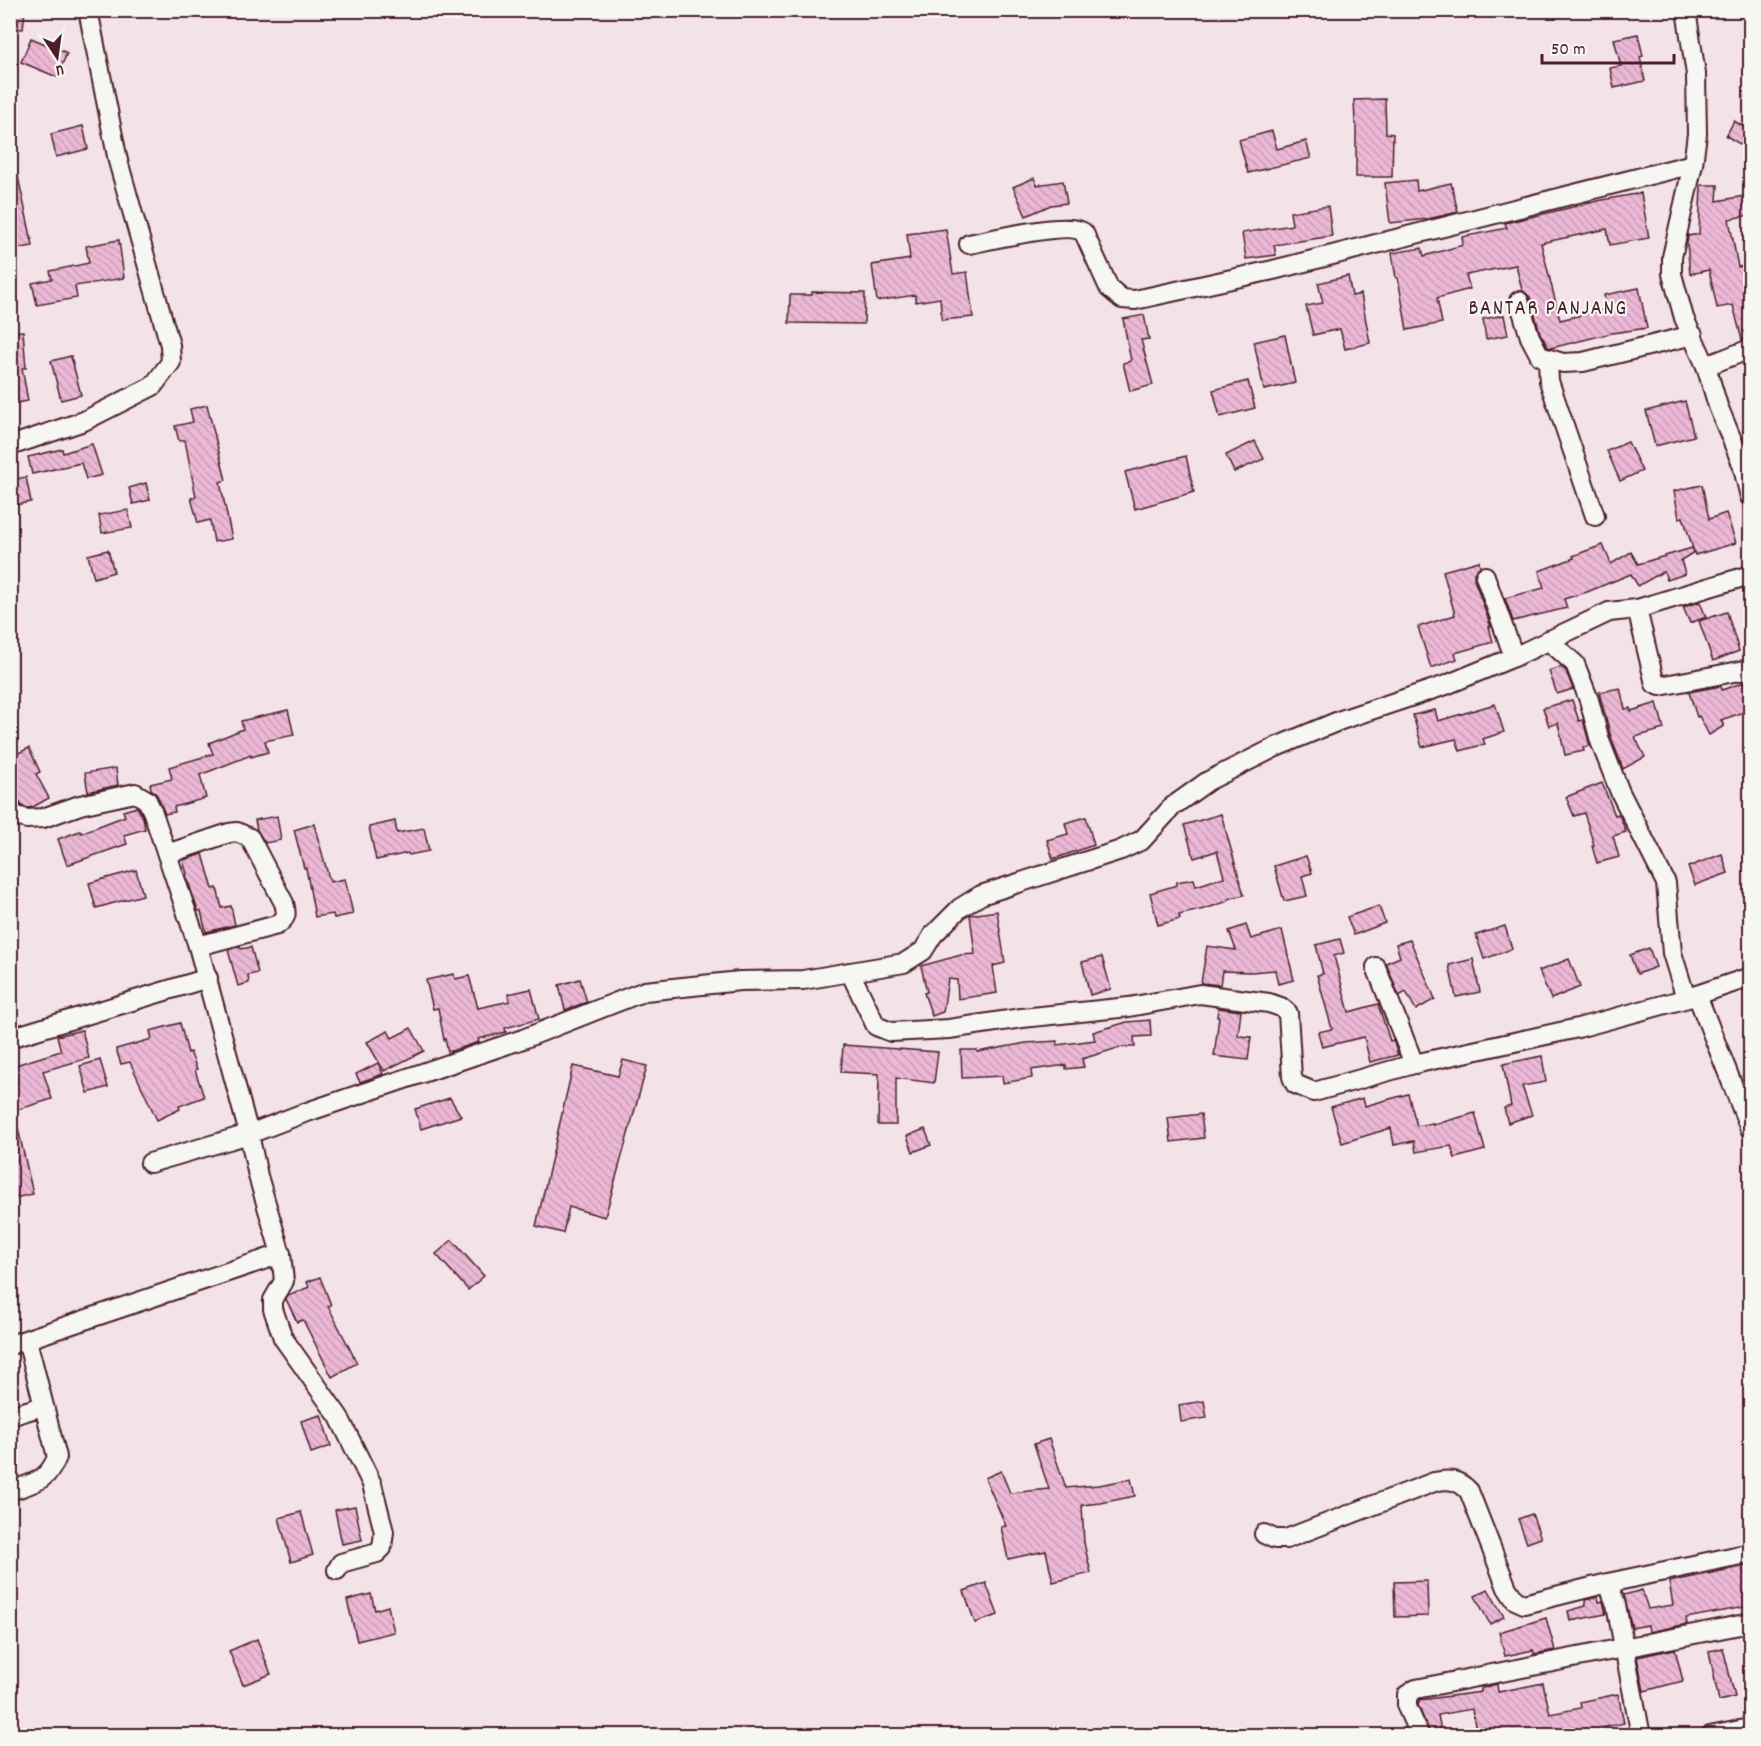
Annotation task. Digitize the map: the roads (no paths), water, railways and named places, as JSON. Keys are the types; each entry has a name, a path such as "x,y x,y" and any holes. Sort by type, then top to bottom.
{"street":[{"path":"10,446 84,421 118,405 153,386 171,362 170,345 118,160 88,10"},
{"path":"1686,10 1696,74 1697,134 1693,164 1672,257 1672,274 1684,318 1706,366 1718,406 1742,464 1750,496"},
{"path":"969,243 1042,231 1079,229 1084,233 1109,288 1122,299 1135,300 1273,270 1693,164"},
{"path":"1519,301 1530,337 1540,356 1563,363 1583,362 1693,335"},
{"path":"1706,366 1750,349"},
{"path":"1548,360 1549,381 1595,516"},
{"path":"150,1163 249,1134 304,1113 523,1039 645,991 730,982 803,980 904,963 922,951 933,935 960,908 981,896 1121,850 1142,840 1173,806 1208,781 1237,765 1341,720 1446,685 1514,657 1609,612 1637,609 1750,575"},
{"path":"1485,576 1514,657"},
{"path":"1637,609 1654,684 1660,686 1750,669"},
{"path":"1548,640 1575,664 1589,700 1600,741 1620,792 1666,883 1672,953 1750,1129"},
{"path":"12,815 27,819 43,818 80,805 135,793 147,800 208,978 258,1176 281,1254 284,1281 273,1300 273,1309 283,1338 343,1425 372,1484 384,1532 382,1548 377,1553 341,1563 337,1570"},
{"path":"167,855 230,833 244,834 250,838 284,903 287,914 284,921 278,925 198,946"},
{"path":"1376,967 1414,1064"},
{"path":"850,972 876,1026 891,1032 949,1029 1022,1018 1129,1007 1200,994 1269,1003 1281,1007 1288,1013 1292,1077 1295,1084 1314,1092 1414,1064 1578,1028 1750,977"},
{"path":"10,1038 208,978"},
{"path":"10,1491 38,1482 52,1470 57,1457 43,1406 19,1343 281,1254"},
{"path":"10,1416 43,1406"},
{"path":"1264,1534 1275,1539 1286,1539 1434,1482 1449,1479 1463,1484 1469,1491 1507,1588 1515,1600 1524,1604 1608,1583 1750,1553"},
{"path":"1608,1583 1616,1605 1641,1736"},
{"path":"1420,1736 1407,1707 1407,1695 1416,1689 1750,1623"},
{"path":"1710,1736 1750,1728"}],"district":[{"name":"BANTAR PANJANG","path":"1548,307"}]}
